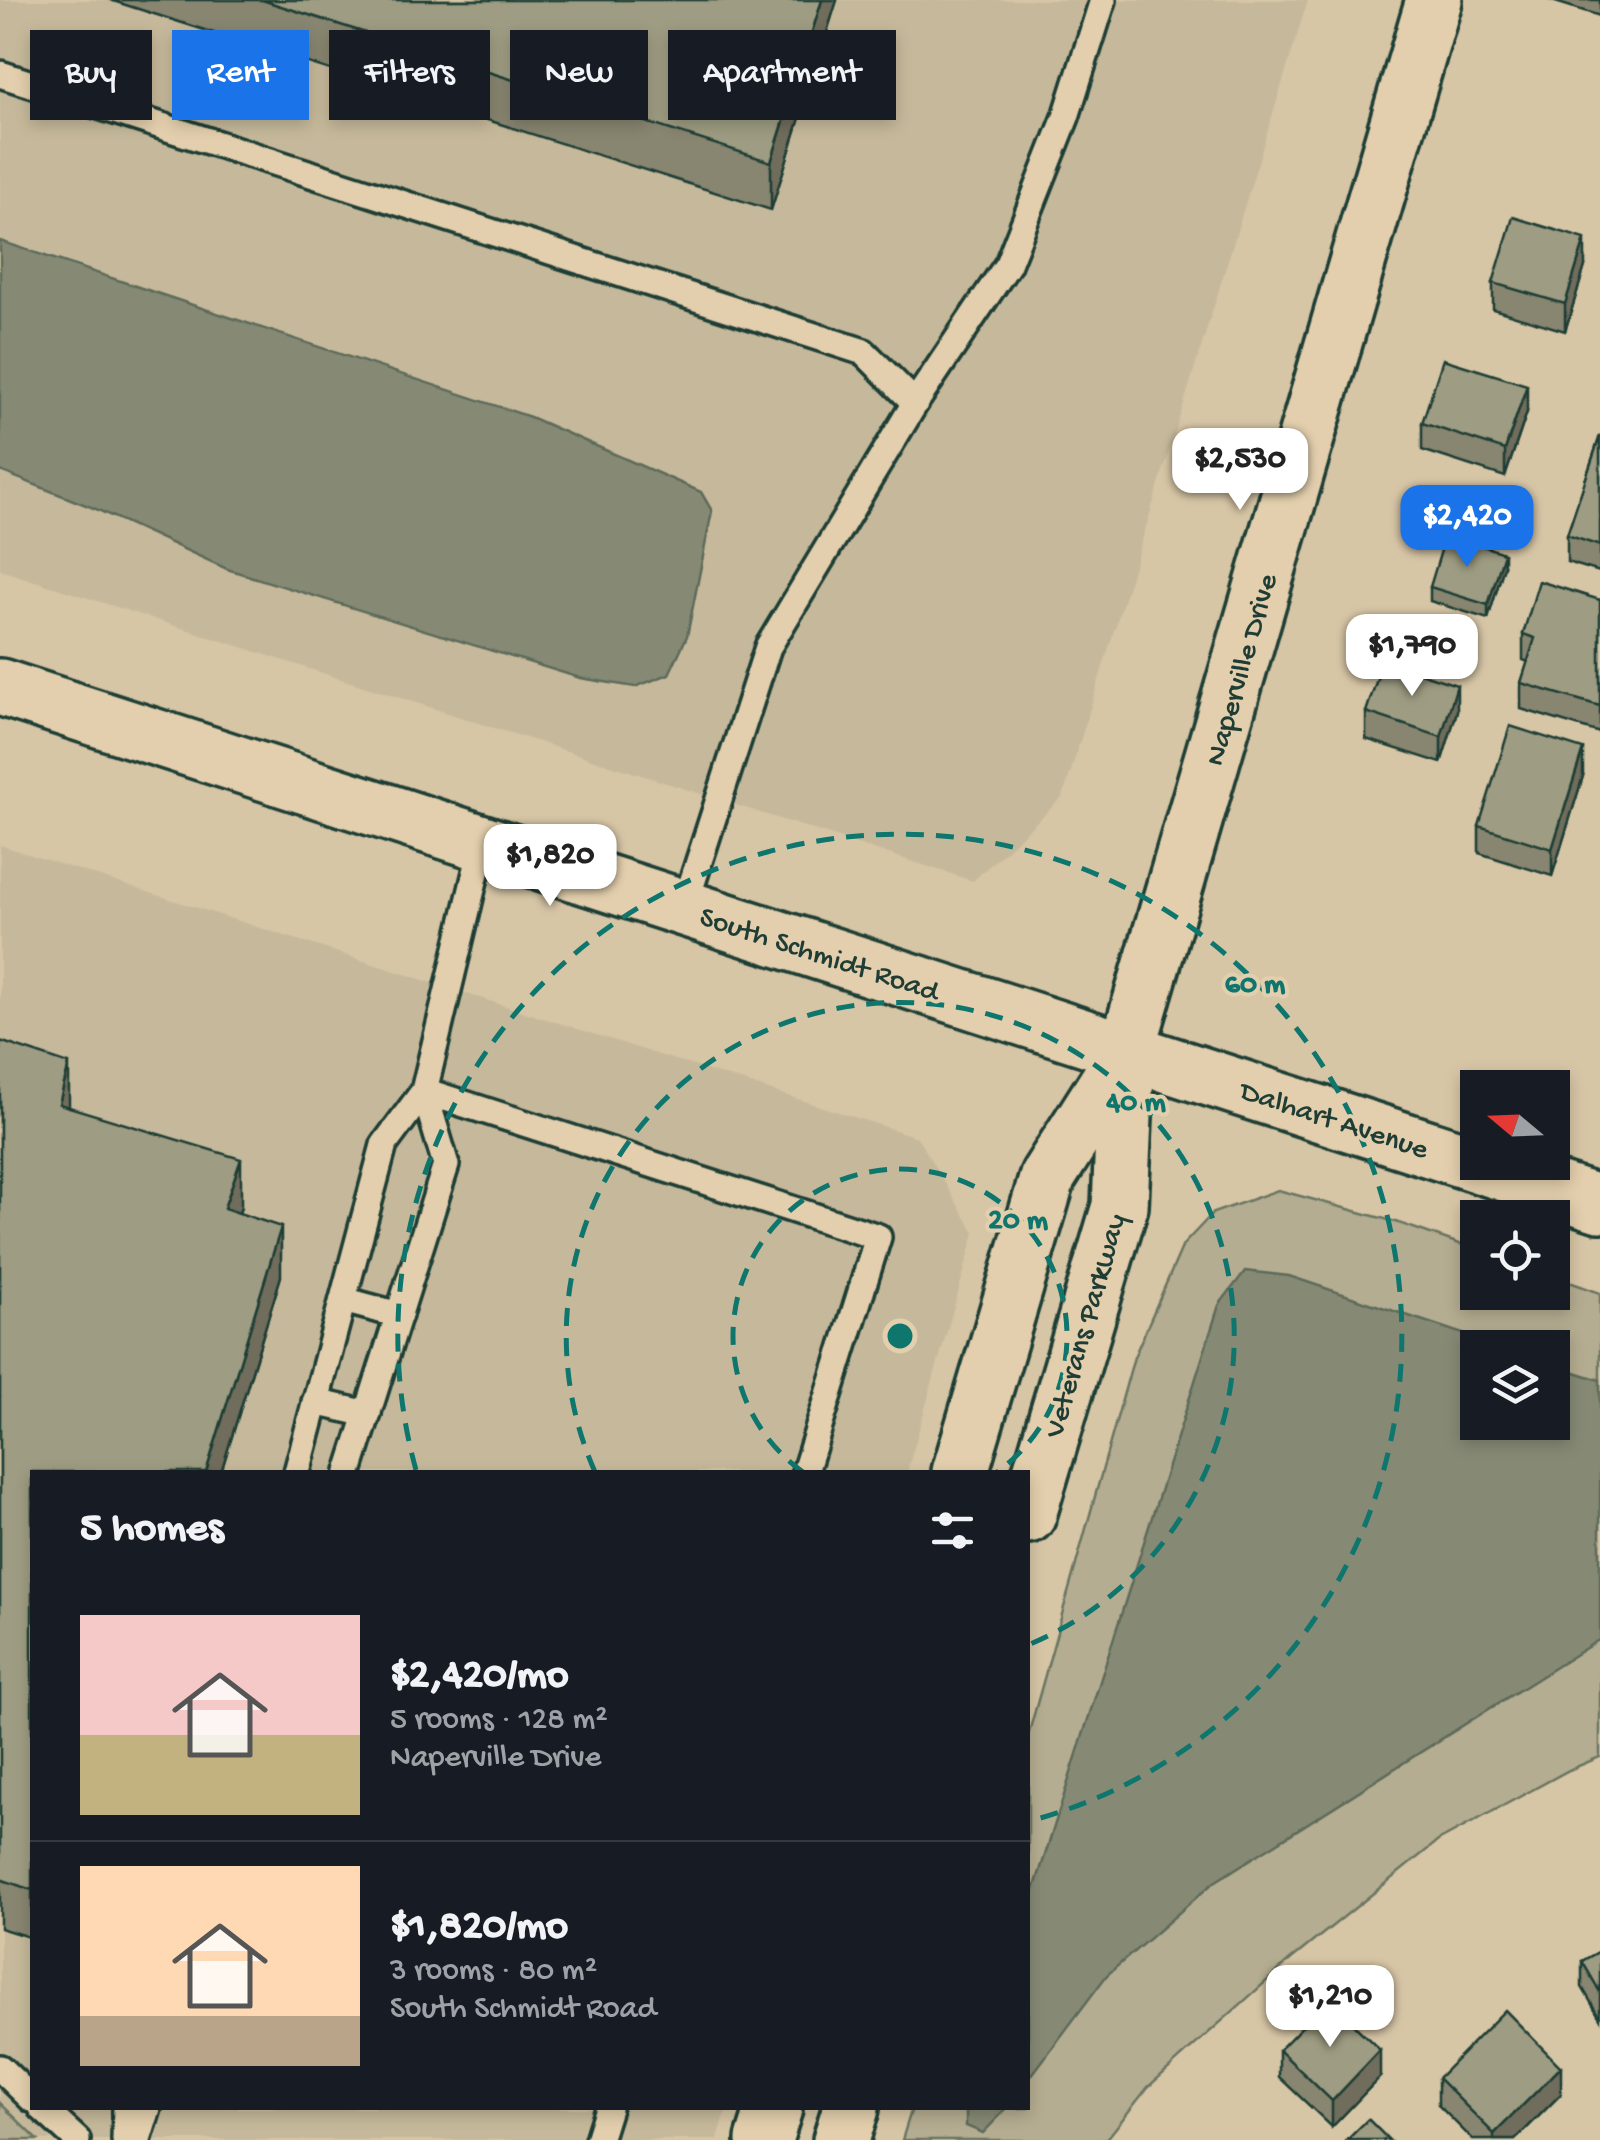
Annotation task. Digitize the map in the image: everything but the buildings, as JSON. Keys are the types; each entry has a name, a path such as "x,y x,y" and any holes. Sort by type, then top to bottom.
{"street":[{"name":"Naperville Drive","path":"1127,1050 1434,0"},
{"name":"South Schmidt Road","path":"0,687 1127,1050"},
{"name":"Dalhart Avenue","path":"1127,1050 1600,1204"},
{"path":"961,1470 1048,1176 1127,1050"},
{"name":"Veterans Parkway","path":"1030,1508 1120,1206 1127,1050"},
{"path":"764,2140 773,2110"},
{"path":"841,2140 850,2110"}],"lane":[{"path":"684,908 768,647 915,403 1008,264 1066,117 1103,0"},
{"path":"0,74 864,352 915,403"},
{"path":"298,1470 384,1145 424,1091 482,843"},
{"path":"349,1470 446,1165 424,1091"},
{"path":"424,1091 878,1237 806,1470"},
{"path":"343,1300 399,1315"},
{"path":"316,1402 368,1414"},
{"path":"0,2068 30,2096"},
{"path":"44,2110 77,2140"},
{"path":"126,2110 126,2140"},
{"path":"138,2140 147,2110"},
{"path":"598,2140 607,2110"}],"shaded area":[{"path":"0,0 1308,0 1063,797 973,881 0,570"},
{"path":"0,241 530,417 701,492 712,511 687,636 669,674 635,687 580,678 227,569 96,509 0,471"},
{"path":"0,845 917,1137 975,1233 908,1470 30,1470 30,2110 726,2110 718,2140 0,2140"},
{"path":"1278,1190 1460,1244 1460,1310 1570,1310 1570,1282 1600,1293 1600,1757 1438,1841 1289,1961 1148,2087 1106,2140 902,2140 911,2110 1030,2110 1030,1729 1134,1357 1183,1245 1213,1213"},
{"path":"1245,1271 1289,1276 1460,1333 1460,1440 1570,1440 1570,1370 1600,1380 1600,1639 1213,1883 1107,1975 1030,2077 1030,1903 1219,1305"},
{"path":"0,2103 38,2140 0,2140"},
{"path":"966,2110 1005,2110 983,2133 966,2126"}]}
